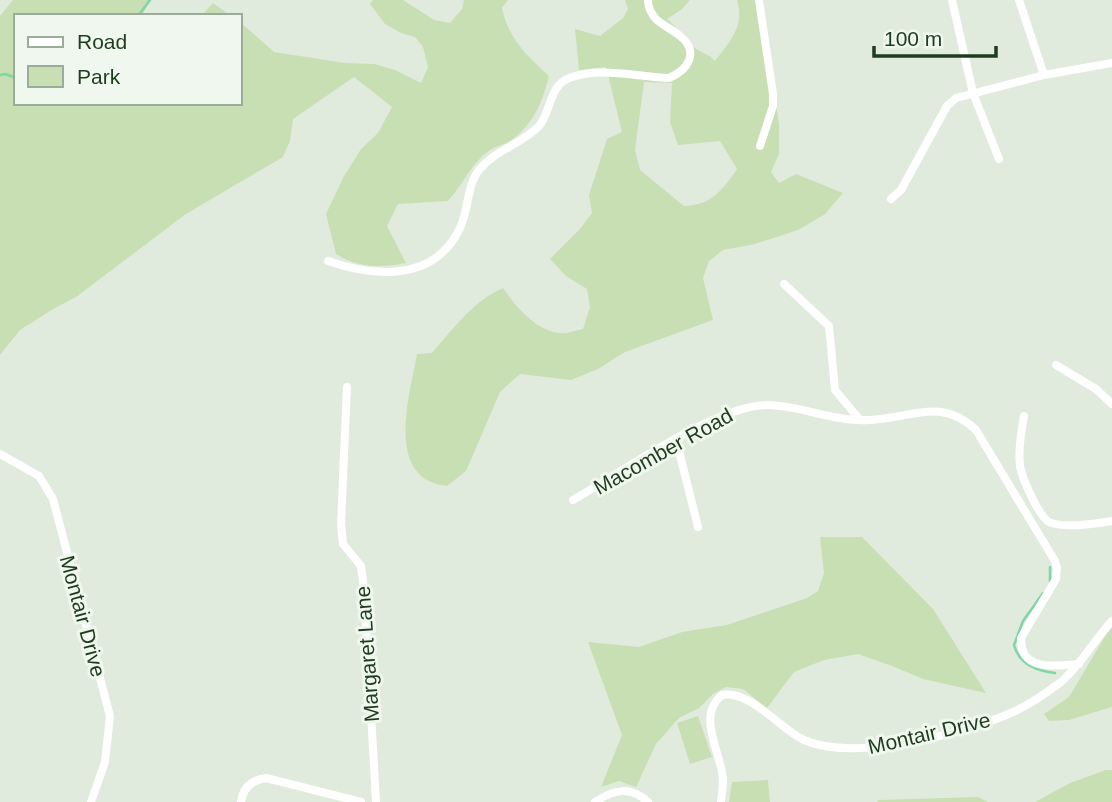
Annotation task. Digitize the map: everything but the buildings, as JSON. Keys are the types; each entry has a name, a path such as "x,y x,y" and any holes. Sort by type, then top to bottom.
{"street":[{"path":"328,261 345,268 388,274 413,269 441,253 459,231 478,172 488,161 541,124 556,88 565,79 581,74 606,72 663,78 678,74 688,66 691,54 684,38 658,22 651,13 648,0"},
{"path":"759,0 773,94 773,106 760,146"},
{"path":"952,0 973,93 999,159"},
{"path":"1018,0 1044,75"},
{"path":"891,199 901,190 947,106 956,98 1044,75 1112,62"},
{"path":"784,284 829,326 835,390 860,420"},
{"path":"1056,365 1096,389 1112,404"},
{"name":"Margaret Lane","path":"347,387 341,524 343,544 361,566 364,589 376,802"},
{"name":"Macomber Road","path":"573,500 676,439 733,410 769,405 837,419 872,421 927,410 945,413 962,419 976,430 1055,561 1056,579 1021,638 1023,653 1035,664 1049,667 1079,664"},
{"path":"1024,416 1021,470 1042,516 1049,523 1112,522"},
{"path":"676,439 698,527"},
{"name":"Montair Drive","path":"0,454 38,476 53,499 110,716 105,762 91,802"},
{"path":"1079,664 1096,638 1112,621"},
{"name":"Montair Drive","path":"721,802 723,780 710,714 715,701 722,695 741,695 803,739 824,746 854,749 881,747 967,728 1009,714 1034,701 1063,680 1079,664"},
{"path":"242,802 242,796 248,786 255,780 266,778 361,802"},
{"path":"595,802 606,794 620,790 634,792 648,802"}],"green space":[{"path":"13,0 150,0 143,14 14,14 14,105 242,105 242,24 274,52 345,63 374,64 395,70 421,83 428,67 423,47 415,37 385,24 370,4 373,0 403,0 434,20 450,23 462,9 464,0 508,0 502,8 509,28 526,54 549,76 540,104 531,120 510,141 484,155 448,201 398,204 387,226 406,263 370,266 336,254 326,214 344,176 361,149 378,133 392,107 354,77 293,119 290,141 283,157 186,214 76,297 20,330 0,355 0,16"},
{"path":"625,0 690,0 667,19 691,45 715,61 731,40 738,25 737,0 763,0 779,125 779,154 771,172 779,183 796,174 843,193 825,214 798,230 755,244 723,250 709,261 703,278 713,320 625,352 598,369 571,380 520,374 500,392 466,471 447,486 433,483 418,472 410,459 406,442 407,405 417,354 432,353 473,308 503,288 520,310 543,328 563,333 583,329 590,307 587,289 566,276 550,259 592,213 589,195 607,139 622,132 606,67 579,70 575,29 600,36 623,18 628,9","holes":["644,82 672,83 670,122 678,145 720,141 737,169 709,200 693,205 684,206 640,170 635,150"]},
{"path":"213,3 228,14 203,14"},
{"path":"820,537 862,537 933,609 986,693 923,679 858,654 824,660 794,672 767,708 743,689 726,687 713,694 699,708 679,718 656,744 636,787 619,781 601,787 622,735 588,642 639,647 682,632 727,625 807,598 818,591 824,573"},
{"path":"1112,628 1112,707 1069,720 1049,721 1044,714 1069,697"},
{"path":"698,716 712,757 690,764 677,723"},
{"path":"1112,770 1112,802 1035,802 1070,783"},
{"path":"768,780 770,802 729,802 732,782"},
{"path":"978,797 988,802 877,802 879,800"}],"waterway":[{"path":"140,14 150,0"},
{"path":"0,75 14,77"},
{"path":"1050,567 1050,581"},
{"path":"1043,593 1023,621 1014,645 1024,662 1055,673"}]}
